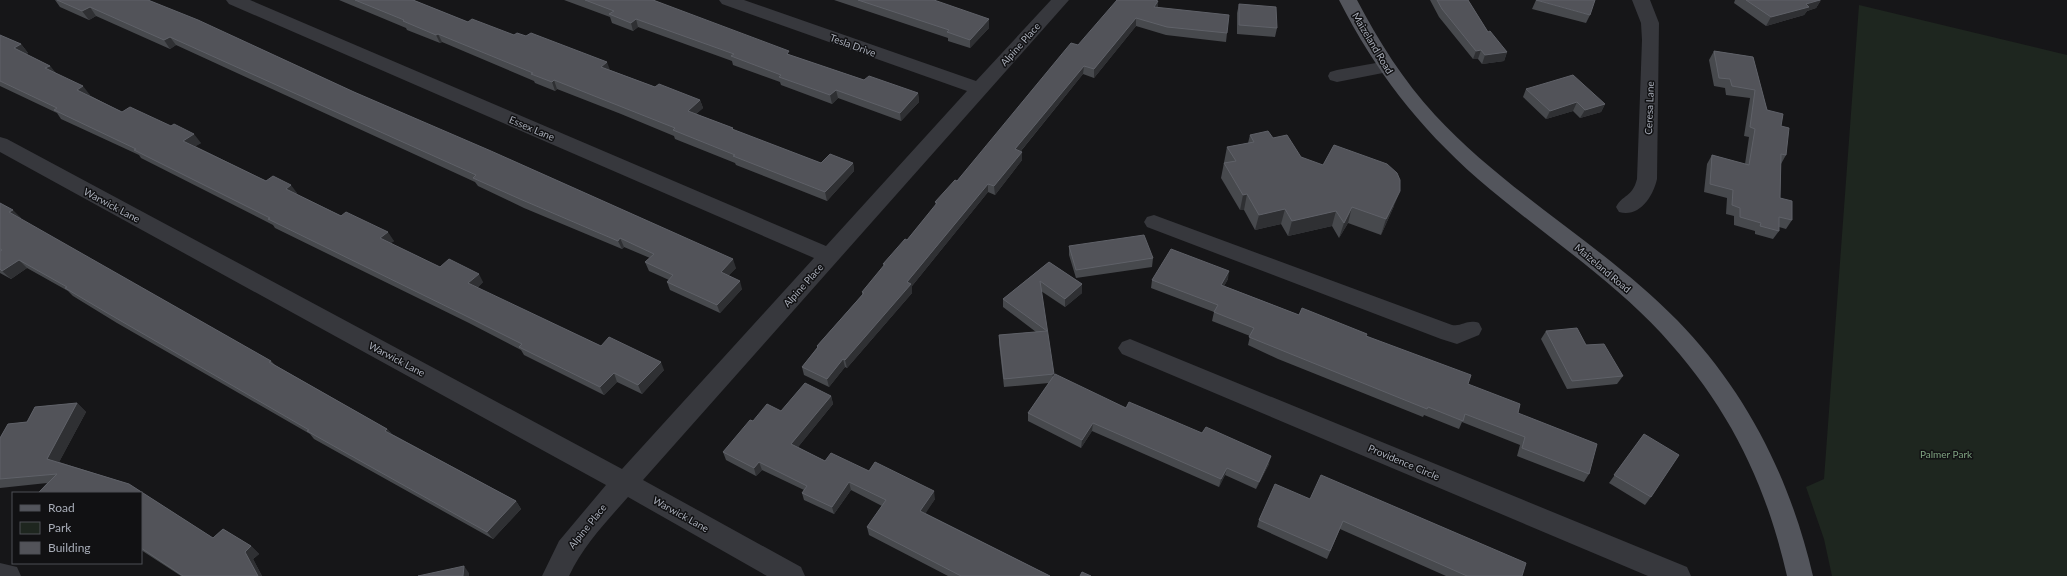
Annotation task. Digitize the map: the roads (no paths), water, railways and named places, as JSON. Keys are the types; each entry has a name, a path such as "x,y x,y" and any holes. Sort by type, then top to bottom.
{"main road":[{"name":"Maizeland Road","path":"1348,0 1362,27 1387,67 1423,113 1451,142 1506,190 1640,298 1692,353 1720,390 1747,431 1785,517 1796,554 1800,576"}],"street":[{"name":"Essex Lane","path":"235,0 829,256"},
{"name":"Tesla Drive","path":"728,0 979,90"},
{"name":"Alpine Place","path":"555,576 568,549 584,528 1060,0"},
{"name":"Ceresa Lane","path":"1626,207 1639,200 1645,191 1647,180 1651,40 1650,23 1641,0"},
{"path":"1337,76 1387,67"},
{"name":"Warwick Lane","path":"0,144 792,576"},
{"path":"1154,222 1449,333 1457,335 1471,329"},
{"name":"Providence Circle","path":"1130,348 1678,576"},
{"path":"0,575 8,576"}],"park label":[{"name":"Palmer Park","path":"1946,454"}]}
